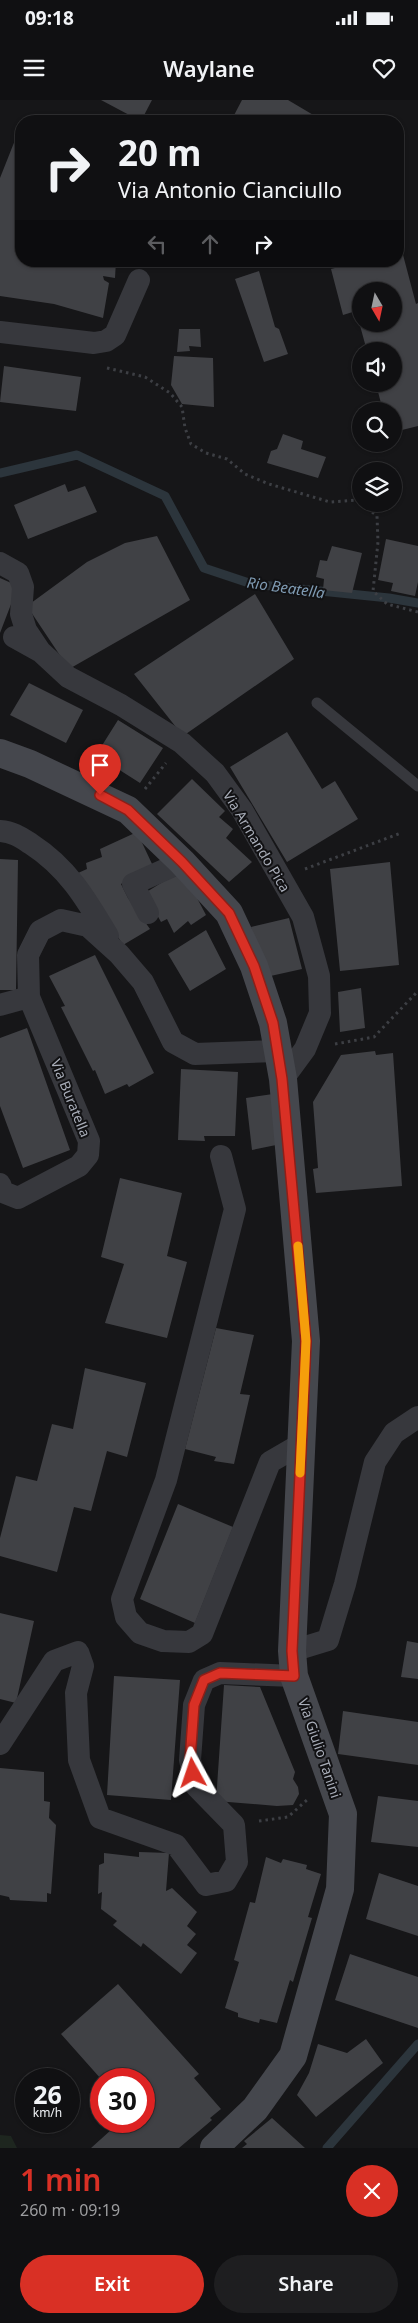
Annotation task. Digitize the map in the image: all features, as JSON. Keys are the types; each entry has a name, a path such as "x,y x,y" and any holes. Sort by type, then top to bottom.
{"main road":[{"name":"Via Giulio Tanini","path":"0,753 30,764 128,810 182,862 229,913 254,966 273,1023 282,1079 306,1341 293,1663 343,1814 340,1889 293,2056 255,2109 214,2148"}],"street":[{"path":"0,332 94,343 106,341 115,334 139,280"},
{"name":"Via Armando Pica","path":"0,563 18,573 22,587 21,614 26,630 41,652 68,678 122,705 182,743 215,773 236,802 303,917 319,976 320,1013 305,1049 282,1079"},
{"name":"Via Armando Pica","path":"14,637 41,652"},
{"name":"Via Buratella","path":"0,831 13,832 51,857 72,878 119,954"},
{"path":"148,913 133,884 182,862"},
{"name":"Via Buratella","path":"0,1184 3,1192 18,1198 79,1166 88,1155 89,1142 29,997 28,955 40,931 61,920 88,926 119,954 143,982 173,1042 195,1054 277,1051"},
{"path":"0,1005 29,997"},
{"path":"221,1156 235,1209 166,1480 122,1599 126,1617 140,1633 163,1641 189,1642 202,1634 270,1462 301,1444"},
{"path":"0,1744 54,1662 78,1652 83,1666 76,1693 79,1760 100,1818 176,1845 206,1885 226,1881 236,1862 234,1825 196,1786 190,1760 194,1705 204,1680 220,1673 293,1663 328,1640 345,1584 375,1462 394,1432 418,1417"}],"lane":[{"path":"317,703 418,786"}],"path":[{"path":"98,366 145,377 170,394 182,407 185,428 191,444 206,453 227,459 245,474 269,484 330,502 352,500"},
{"path":"372,512 377,516 378,542 373,591 387,604 418,612"},
{"path":"128,810 182,743"},
{"path":"279,878 401,833"},
{"path":"305,1049 374,1037 418,992"},
{"path":"234,1825 288,1817 330,1778"}],"shaded area":[{"path":"0,2135 11,2136 17,2148 0,2148"}],"building":[{"path":"101,100 152,100 144,115 129,115"},
{"path":"242,100 288,100 313,115 234,115"},
{"path":"15,140 15,267 116,267 115,278 103,276 104,280 109,283 103,318 54,304 0,296 0,178"},
{"path":"404,259 416,304 418,303 418,426 402,430 402,402 381,402 378,392 402,392 402,342 365,342 362,332 402,332 402,282 352,282 352,312 343,315 331,269 339,267 404,267"},
{"path":"259,271 275,327 279,329 288,354 264,362 235,279"},
{"path":"179,329 200,329 201,347 189,346 190,351 177,352"},
{"path":"174,356 213,358 214,407 182,404 171,385"},
{"path":"4,366 81,377 76,411 0,402"},
{"path":"283,434 303,441 301,449 326,457 318,478 267,463 271,451 277,449"},
{"path":"65,484 68,492 85,486 97,512 28,539 14,505"},
{"path":"157,536 190,600 69,669 27,606 87,562 125,543"},
{"path":"386,539 418,546 418,582 415,596 391,591 393,583 378,580"},
{"path":"332,546 362,553 352,593 323,590 324,579 316,577 320,560 327,561"},
{"path":"0,578 18,586 0,633"},
{"path":"255,594 294,659 183,736 134,674"},
{"path":"29,683 83,710 66,743 10,715"},
{"path":"118,720 163,748 140,783 96,755"},
{"path":"287,732 322,789 335,781 358,819 287,862 230,767"},
{"path":"192,779 225,811 219,817 233,829 226,838 252,862 229,882 157,814"},
{"path":"137,832 153,866 121,884 128,898 150,929 123,945 78,873 87,869 86,863 102,857 100,849"},
{"path":"0,859 18,860 16,990 0,990"},
{"path":"390,862 399,965 340,971 330,869"},
{"path":"177,873 197,898 206,915 191,925 188,921 174,933 167,919 161,922 145,893"},
{"path":"289,918 302,969 266,977 251,927"},
{"path":"206,930 226,969 190,991 168,954"},
{"path":"95,955 154,1073 129,1087 127,1084 105,1094 95,1070 93,1071 61,1007 65,1006 49,976"},
{"path":"361,988 365,1028 340,1032 338,992"},
{"path":"27,1028 70,1150 23,1168 0,1106 0,1038"},
{"path":"375,1051 376,1055 393,1053 402,1186 316,1193 313,1169 318,1168 313,1102 341,1055"},
{"path":"181,1069 238,1072 235,1136 204,1136 205,1141 178,1140"},
{"path":"273,1094 281,1144 252,1150 246,1098"},
{"path":"120,1178 182,1193 167,1256 187,1262 167,1338 105,1323 124,1264 101,1257"},
{"path":"216,1328 254,1335 240,1394 250,1395 234,1464 214,1461 216,1457 185,1449"},
{"path":"85,1368 146,1383 127,1457 107,1451 91,1511 74,1507 57,1572 0,1556 0,1538 16,1476 37,1481 52,1424 73,1429"},
{"path":"178,1504 233,1527 195,1623 140,1599"},
{"path":"0,1613 34,1621 16,1703 0,1699"},
{"path":"407,1641 418,1643 418,1679 401,1677"},
{"path":"114,1676 180,1680 171,1800 107,1795"},
{"path":"224,1685 260,1687 295,1772 293,1779 298,1787 299,1794 293,1805 277,1806 216,1801"},
{"path":"343,1711 418,1722 418,1765 338,1754"},
{"path":"0,1768 44,1772 44,1801 50,1802 49,1818 56,1825 51,1894 47,1893 47,1902 10,1900 9,1897 0,1895"},
{"path":"378,1796 418,1801 418,1847 371,1842"},
{"path":"139,1852 169,1853 166,1891 172,1888 197,1912 187,1926 196,1934 187,1945 197,1953 181,1974 143,1943 141,1947 113,1925 117,1921 101,1909 102,1892 98,1894 99,1865 104,1863 104,1853 139,1857"},
{"path":"266,1857 281,1863 283,1859 307,1865 306,1869 321,1874 308,1917 312,1918 293,1982 290,1980 277,2023 260,2019 259,2023 238,2017 238,2013 225,2008 239,1962 234,1960 250,1902 255,1903"},
{"path":"379,1873 418,1886 418,1936 366,1919"},
{"path":"350,1954 418,1977 418,2028 335,2000"},
{"path":"118,1984 199,2074 194,2078 221,2109 210,2118 212,2120 179,2148 91,2148 108,2133 155,2133 155,2068 91,2068 61,2034"},
{"path":"366,2039 383,2063 316,2117 297,2095 309,2073 318,2044 347,2053"},
{"path":"272,2118 305,2148 242,2148 247,2144 244,2141"}],"waterway":[{"name":"Rio Beatella","path":"0,473 77,455 165,496 204,568 252,584 389,598 418,603"},
{"path":"327,2148 418,2044"}],"slow traffic":[{"path":"298,1246 306,1341 300,1473"}],"route":[{"path":"100,795 128,810 182,862 229,913 254,966 273,1023 282,1079 306,1341 292,1651 294,1676 220,1673 204,1680 194,1705 190,1760 193,1773"}]}
